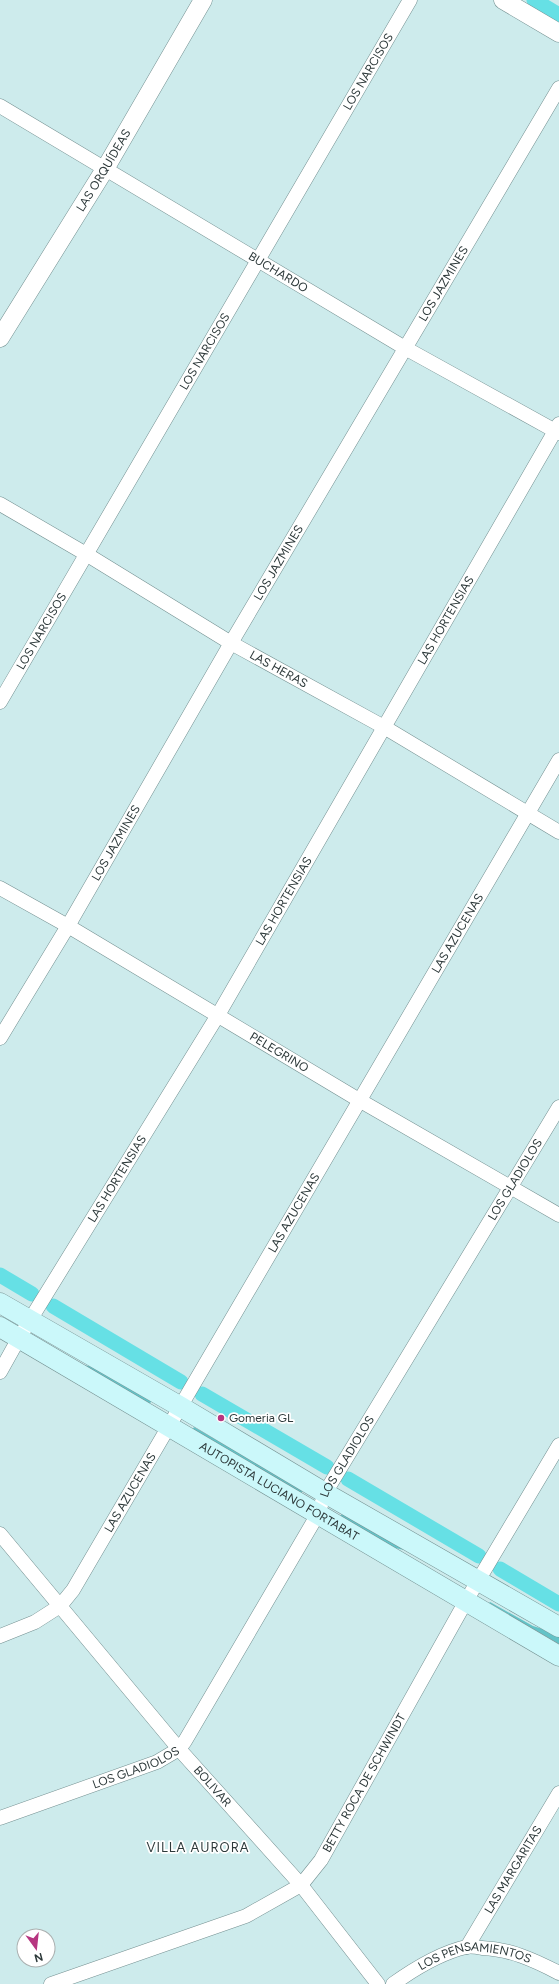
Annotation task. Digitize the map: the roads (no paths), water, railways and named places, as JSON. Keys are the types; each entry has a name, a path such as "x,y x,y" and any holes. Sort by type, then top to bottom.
{"main road":[{"name":"AUTOPISTA LUCIANO FORTABAT","path":"0,1303 181,1407 325,1493 559,1627"},
{"name":"AUTOPISTA LUCIANO FORTABAT","path":"0,1327 169,1428 559,1656"}],"street":[{"name":"LAS ORQUÍDEAS","path":"0,338 105,169 203,0"},
{"name":"LOS NARCISOS","path":"0,702 259,262 410,0"},
{"path":"502,0 559,33"},
{"name":"LOS JAZMINES","path":"0,1038 68,926 231,643 559,88"},
{"name":"BUCHARDO","path":"0,106 405,348 558,430"},
{"name":"LAS HORTENSIAS","path":"0,1372 19,1338 218,1015 558,430"},
{"name":"LAS HERAS","path":"0,504 86,554 231,643 384,727 559,832"},
{"name":"LAS AZUCENAS","path":"0,1636 35,1622 60,1606 73,1590 559,760"},
{"name":"PELEGRINO","path":"0,888 68,926 359,1100 559,1215"},
{"name":"LOS GLADIOLOS","path":"0,1818 157,1762 179,1749 318,1514 325,1493 512,1187 559,1107"},
{"name":"BETTY ROCA DE SCHWINDT","path":"51,1984 246,1916 301,1885 321,1860 466,1601 559,1445"},
{"name":"BOLIVAR","path":"0,1534 179,1749 301,1885 378,1984"},
{"name":"LAS MARGARITAS","path":"467,1947 559,1793"},
{"name":"LOS PENSAMIENTOS","path":"393,1984 411,1971 467,1947 500,1948 536,1961 559,1973"}],"waterway":[{"path":"534,0 559,15"},
{"path":"0,1275 32,1294"},
{"path":"53,1306 181,1382"},
{"path":"202,1394 327,1467"},
{"path":"348,1479 479,1556"},
{"path":"500,1569 559,1604"}],"place":[{"name":"Gomeria GL","path":"221,1418"}],"district":[{"name":"VILLA AURORA","path":"198,1847"}]}
